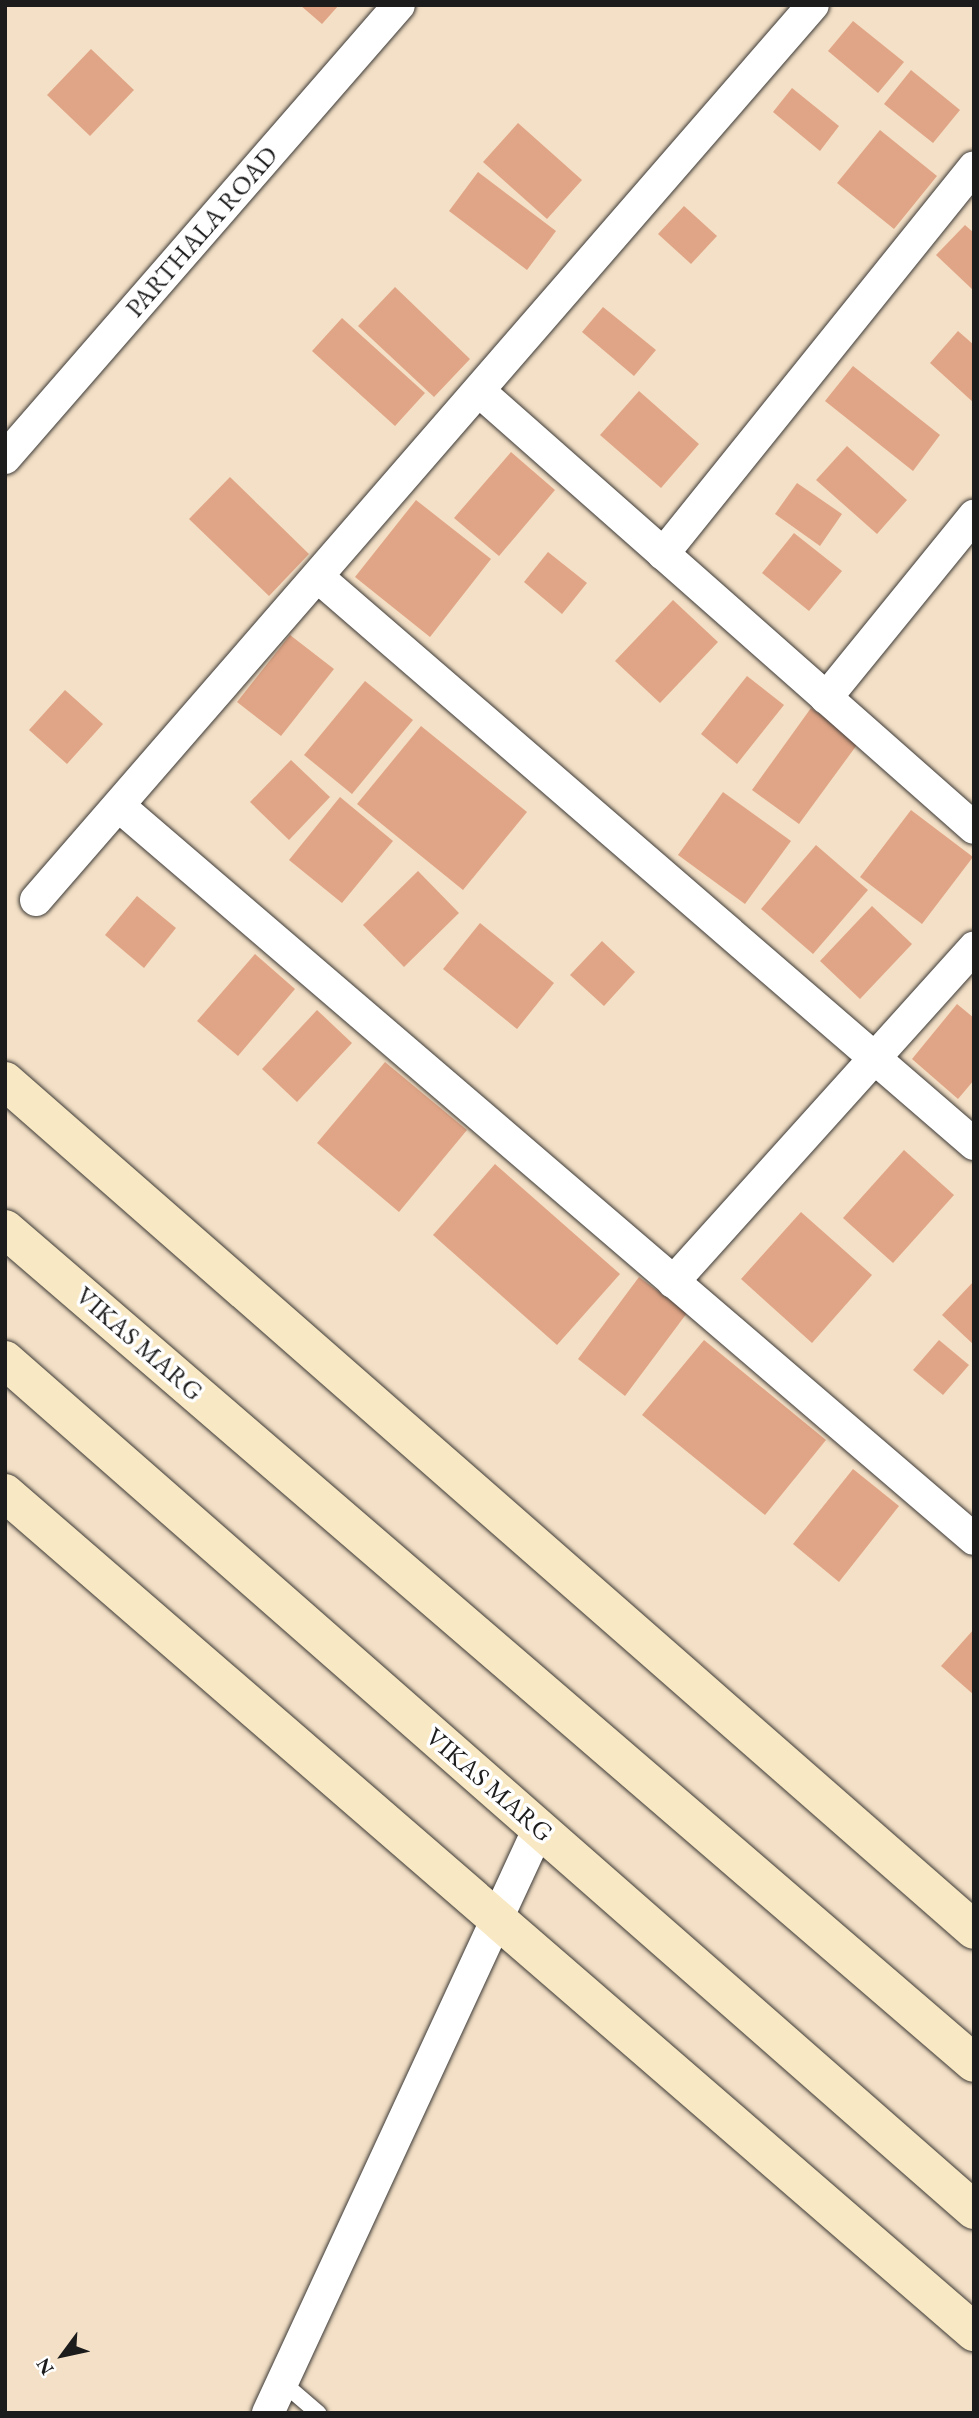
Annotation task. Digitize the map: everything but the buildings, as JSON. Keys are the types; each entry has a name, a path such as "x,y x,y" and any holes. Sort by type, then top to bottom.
{"street":[{"name":"PARTHALA ROAD","path":"5,458 399,5"},
{"path":"36,900 813,5"},
{"path":"663,554 974,167"},
{"path":"479,391 974,828"},
{"path":"827,698 974,516"},
{"path":"318,576 974,1144"},
{"path":"118,806 974,1539"},
{"path":"673,1282 974,948"},
{"path":"5,1081 974,1930"},
{"name":"VIKAS MARG","path":"5,1229 974,2063"},
{"name":"VIKAS MARG","path":"5,1360 974,2210"},
{"path":"5,1493 974,2332"},
{"path":"268,2413 495,1917 539,1828"}],"lane":[{"path":"282,2382 318,2413"}]}
